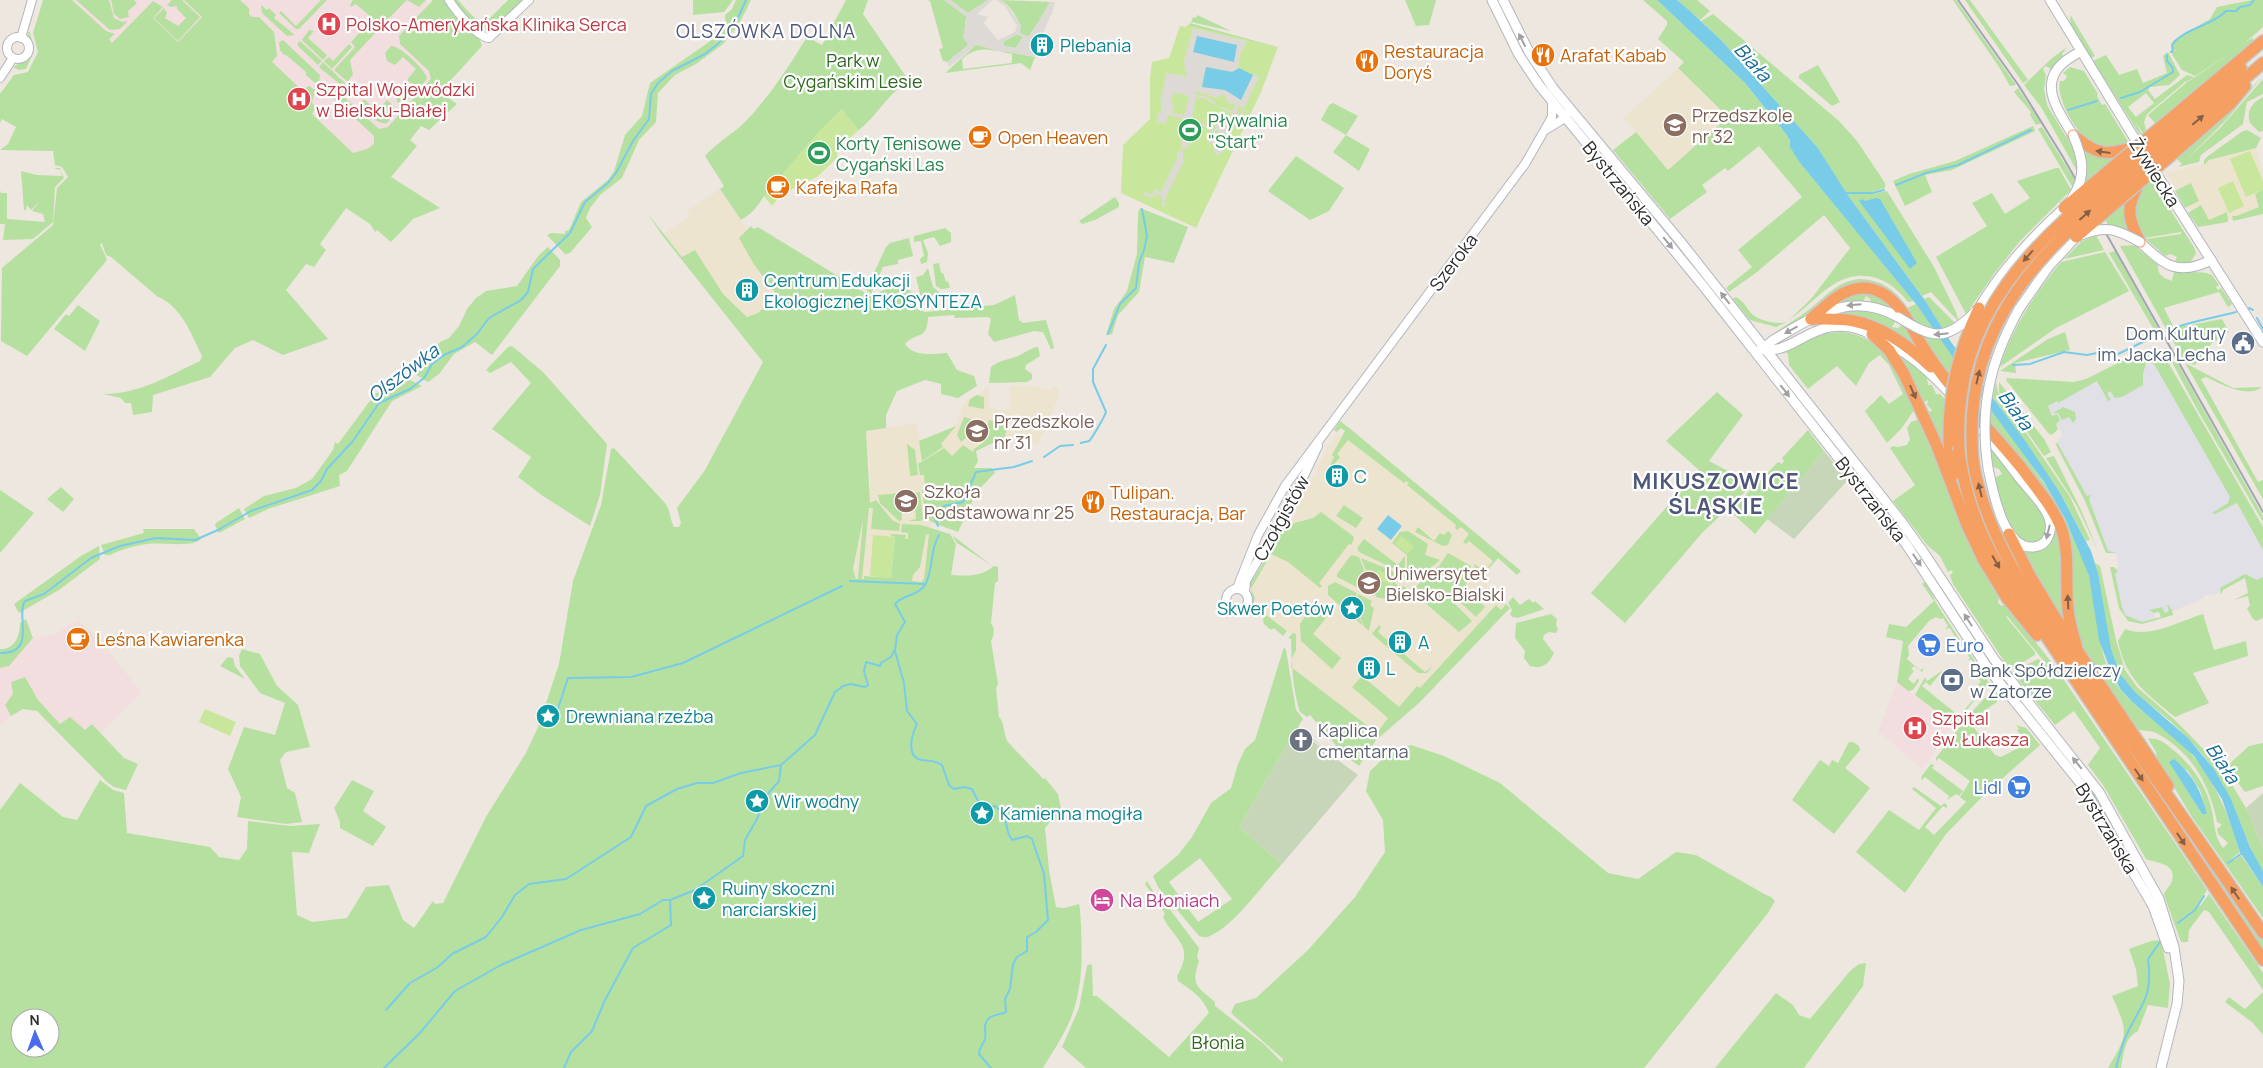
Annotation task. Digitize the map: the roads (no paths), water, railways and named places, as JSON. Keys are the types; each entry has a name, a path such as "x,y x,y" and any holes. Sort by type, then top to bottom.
{"highway":[{"path":"2140,242 2132,225 2129,210 2132,198 2159,147 2263,41"},
{"path":"2263,46 2159,147 2056,242 2026,278 2004,310 1984,355 1976,384 1972,423 1974,460 1983,505 2000,543 2020,580 2147,768 2263,933"},
{"path":"2263,63 2047,235 2006,282 1983,322 1968,362 1960,406 1960,450 1968,500 1985,542 2003,574 2263,960"},
{"path":"2073,135 2092,150 2106,154 2138,146 2159,147"},
{"path":"2064,208 2138,146"},
{"path":"2076,237 2141,180"},
{"path":"1811,319 1833,300 1848,291 1864,288 1883,294 1901,310 1940,374"},
{"path":"1962,510 1952,469 1949,443 1950,404 1954,377 1963,344 1979,308"},
{"path":"1811,319 1843,319 1871,326 1904,345 1940,374 2006,449 2040,492 2056,517 2066,546 2068,609 2077,650"},
{"path":"1872,334 1889,350 1904,374 1937,446 1983,559 2007,598 2073,676"},
{"path":"2009,534 2029,574 2077,650 2201,836 2207,851"}],"main road":[{"name":"Bystrzańska","path":"1492,0 1524,64 1552,102 1755,352 1906,544 1974,638"},
{"name":"Bystrzańska","path":"1503,0 1536,64 1780,367 1915,540 1974,638 1996,680 2089,795 2152,906 2166,939 2174,980 2174,1003 2169,1035 2160,1068"},
{"name":"Żywiecka","path":"2050,0 2080,52 2263,342"},
{"path":"1764,349 1775,339 1811,319 1836,309 1860,304 1882,309 1924,332 1940,335 1958,328 1979,308 1995,282 2021,248 2064,208 2078,190 2083,172 2082,159 2073,135 2059,114 2051,97 2050,86 2054,73 2064,61 2080,52"},
{"path":"1638,206 1646,200"},
{"path":"1755,352 1764,349 1777,350 1813,331 1836,326 1856,328 1900,349 1942,386 2001,453 2044,508 2050,526 2050,533 2044,543 2039,546 2029,547 2017,542 2009,534 1997,505 1988,468 1984,426 1986,402 1999,348 2019,309 2049,266 2076,237 2106,228 2121,232 2140,242 2158,258 2172,266 2191,268 2210,260"},
{"path":"1780,367 1784,351 1795,341"}],"street":[{"path":"21,38 32,0"},
{"path":"448,0 484,37 493,37 529,0"},
{"path":"21,38 27,41 29,51 23,58 13,58 8,52 8,44 12,39 21,38"},
{"path":"0,40 8,44"},
{"path":"0,78 13,58"},
{"name":"Szeroka","path":"1356,392 1526,164 1552,117 1552,102"},
{"path":"1562,114 1570,108"},
{"name":"Szeroka","path":"1552,117 1562,114"},
{"name":"Szeroka","path":"1546,130 1562,114"},
{"name":"Czołgistów","path":"1318,444 1293,499 1241,590 1258,535 1281,493 1356,392"}],"water":[{"path":"1657,0 1677,0 1690,11 1721,40 1818,148 1847,194 1924,299 1951,342 2026,442 2059,491 2091,551 2098,573 2111,649 2120,674 2135,692 2188,738 2214,769 2231,799 2250,847 2263,871 2263,887 2240,852 2222,799 2194,756 2132,702 2113,677 2099,640 2089,576 2066,520 2044,482 1968,379 1916,304 1800,163 1790,147 1790,141 1786,134 1745,83"},
{"path":"1197,36 1237,45 1234,62 1193,52"},
{"path":"1206,67 1232,72 1239,68 1253,75 1241,100 1225,90 1202,87"},
{"path":"1880,199 1917,263 1910,269 1859,201"},
{"path":"1388,515 1402,526 1391,540 1377,529"},
{"path":"2174,759 2195,784 2207,814 2202,814 2169,762"}],"waterway":[{"name":"Olszówka","path":"0,653 12,652 19,647 22,640 22,615 25,601 44,594 91,558 120,546 156,538 195,540 218,530 251,511 312,490 321,481 327,469 353,441 379,403 410,389 424,378 432,364 444,355 462,347 477,334 489,318 521,300 528,292 533,269 570,233 585,202 608,183 616,173 633,141 649,119 651,94 658,83 672,71 705,54 719,43 737,20 746,0"},
{"path":"2171,52 2173,51 2172,45 2183,35 2214,20 2226,11 2236,11 2240,7 2250,5 2254,0"},
{"path":"2121,98 2140,92 2173,72 2173,68 2167,61 2167,55"},
{"path":"2068,110 2097,101"},
{"path":"1896,185 1926,173 1958,165 2031,130"},
{"path":"1844,193 1872,193 1884,190"},
{"path":"1108,334 1120,304 1136,288 1139,263 1147,236 1142,209"},
{"path":"2249,308 2253,310"},
{"path":"2171,329 2236,312"},
{"path":"2257,318 2263,329"},
{"path":"2013,365 2030,364 2064,352 2087,355 2102,352 2114,356 2153,337"},
{"path":"1081,443 1090,440 1106,412 1093,382 1093,369 1106,345"},
{"path":"1044,457 1060,446 1073,445"},
{"path":"938,526 935,518 944,506 963,502 976,472 1014,467 1032,461"},
{"path":"939,535 934,547 930,573 925,585 922,589 895,604 905,622 897,635 895,651 904,683 907,711 917,724 911,745 913,755 922,760 934,761 942,765 949,785 954,789 964,787 972,789 980,805 985,807 995,806 1000,810 1012,840 1027,836 1032,839 1044,874 1048,920 1036,932 1027,937 1027,951 1017,957 1013,964 1010,989 1005,999 1006,1012 992,1016 986,1023 985,1038 979,1054 991,1068"},
{"path":"850,581 925,584"},
{"path":"552,727 568,678 631,677 683,663 842,586"},
{"path":"386,1010 410,983 438,967 452,954 486,937 502,917 515,895 529,884 566,879 631,837 646,806 677,789 697,783 713,783 741,773 781,765 815,735 835,692 843,686 851,684 865,687 868,685 864,671 866,662 880,666 881,663 891,657 894,651"},
{"path":"384,1068 420,1033 455,991 501,965 581,930 640,914 663,900 670,900 695,890 743,856 745,840 757,819 766,796 779,781 781,765"},
{"path":"2228,863 2242,853"},
{"path":"2178,923 2195,910 2204,896"},
{"path":"564,1068 571,1052 592,1031 605,1000 633,948 671,925 670,900"},
{"path":"2116,1068 2125,1038 2148,991 2148,959 2160,942"}],"railway":[{"path":"1958,0 2019,86 2063,157 2263,512"}],"place":[{"name":"Polsko-Amerykańska Klinika Serca","path":"329,24"},
{"name":"Plebania","path":"1042,45"},
{"name":"Arafat Kabab","path":"1543,55"},
{"name":"Restauracja Doryś","path":"1367,61"},
{"name":"Szpital Wojewódzki w Bielsku-Białej","path":"299,99"},
{"name":"Przedszkole nr 32","path":"1675,125"},
{"name":"Pływalnia \"Start\"","path":"1190,130"},
{"name":"Open Heaven","path":"980,137"},
{"name":"Korty Tenisowe Cygański Las","path":"819,153"},
{"name":"Kafejka Rafa","path":"778,187"},
{"name":"Centrum Edukacji Ekologicznej EKOSYNTEZA","path":"747,290"},
{"name":"Dom Kultury im. Jacka Lecha","path":"2243,343"},
{"name":"Przedszkole nr 31","path":"977,431"},
{"name":"C","path":"1337,476"},
{"name":"Szkoła Podstawowa nr 25","path":"906,501"},
{"name":"Tulipan. Restauracja, Bar","path":"1093,502"},
{"name":"Uniwersytet Bielsko-Bialski","path":"1369,583"},
{"name":"Skwer Poetów","path":"1352,608"},
{"name":"Leśna Kawiarenka","path":"78,639"},
{"name":"A","path":"1400,642"},
{"name":"Euro","path":"1929,645"},
{"name":"L","path":"1369,668"},
{"name":"Bank Spółdzielczy w Zatorze","path":"1952,680"},
{"name":"Drewniana rzeźba","path":"548,716"},
{"name":"Szpital św. Łukasza","path":"1915,728"},
{"name":"Kaplica cmentarna","path":"1301,740"},
{"name":"Lidl","path":"2019,787"},
{"name":"Wir wodny","path":"757,801"},
{"name":"Kamienna mogiła","path":"982,813"},
{"name":"Ruiny skoczni narciarskiej","path":"704,898"},
{"name":"Na Błoniach","path":"1102,900"}],"district":[{"name":"OLSZÓWKA DOLNA","path":"766,31"},
{"name":"MIKUSZOWICE ŚLĄSKIE","path":"1716,494"}],"park label":[{"name":"Park w Cygańskim Lesie","path":"853,70"},
{"name":"Błonia","path":"1218,1042"}],"water label":[{"name":"Biała","path":"1753,62"},
{"name":"Biała","path":"2016,410"},
{"name":"Biała","path":"2223,763"}]}
